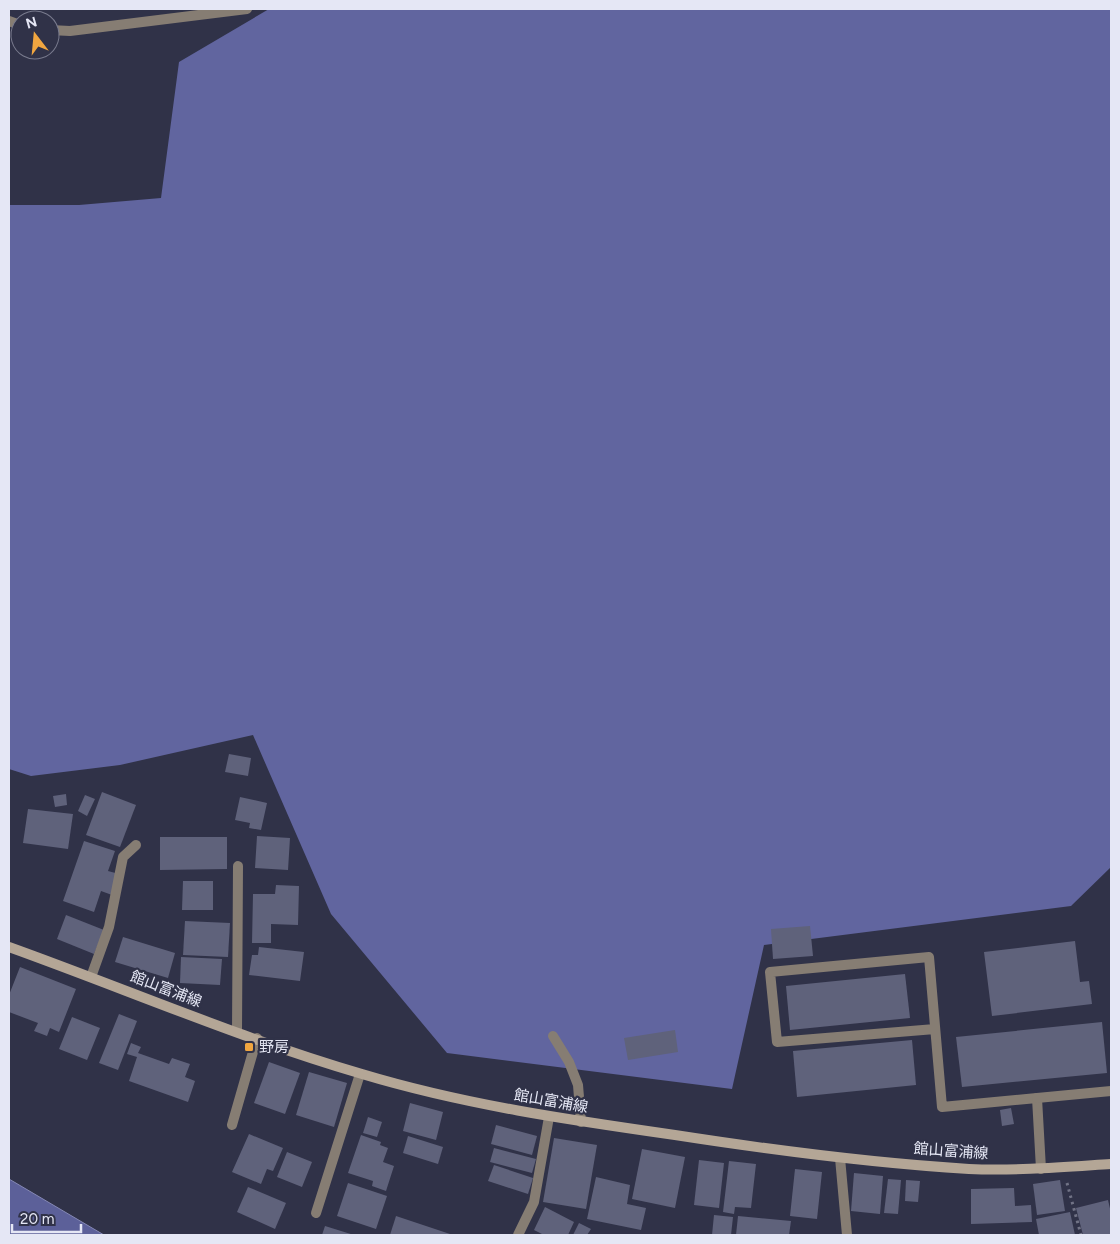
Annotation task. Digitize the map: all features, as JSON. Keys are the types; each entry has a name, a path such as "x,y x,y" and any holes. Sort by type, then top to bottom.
{"main road":[{"name":"館山富浦線","path":"9,947 237,1032 360,1074 446,1097 581,1122 840,1158 970,1169 1041,1169 1111,1164"}],"street":[{"path":"60,30 70,31 247,9"},
{"path":"91,976 109,927 123,857 136,845"},
{"path":"237,1032 238,866"},
{"path":"935,1029 777,1042 770,972 929,957 942,1107 1111,1091"},
{"path":"553,1036 569,1062 578,1085 581,1122"},
{"path":"232,1125 258,1038"},
{"path":"316,1214 360,1074"},
{"path":"1037,1098 1041,1169"},
{"path":"518,1235 534,1202 549,1117"},
{"path":"840,1158 847,1235"}],"path":[{"path":"1067,1183 1081,1235"}],"shaded area":[{"path":"269,9 1111,9 1111,867 1071,906 764,945 732,1089 447,1053 331,914 253,735 120,765 31,776 9,769 9,205 79,205 161,198 179,62"},
{"path":"9,1179 104,1235 9,1235"}],"building":[{"path":"229,754 251,758 248,776 225,772"},
{"path":"102,792 136,805 120,847 86,835"},
{"path":"66,794 67,805 55,807 53,796"},
{"path":"85,795 95,799 87,816 78,811"},
{"path":"240,797 267,803 261,830 249,828 250,823 235,820"},
{"path":"28,809 73,814 68,849 23,843"},
{"path":"257,836 290,838 288,870 255,868"},
{"path":"160,837 227,837 227,869 160,870"},
{"path":"84,841 115,851 108,871 119,874 112,895 101,891 94,912 63,901"},
{"path":"183,881 213,881 213,910 182,910"},
{"path":"276,885 299,886 298,925 271,924 271,943 252,943 253,894 275,894"},
{"path":"66,915 104,930 94,954 57,939"},
{"path":"185,921 230,923 228,957 183,955"},
{"path":"810,926 813,956 773,959 771,929"},
{"path":"123,937 175,953 168,978 115,962"},
{"path":"1075,941 1080,982 1089,981 1092,1004 992,1016 984,952"},
{"path":"259,947 304,952 300,981 249,975 252,955 258,955"},
{"path":"181,957 222,959 220,985 180,983"},
{"path":"20,967 76,989 59,1032 50,1028 47,1036 34,1031 38,1023 9,1012 9,995"},
{"path":"905,974 910,1018 790,1030 786,986"},
{"path":"119,1014 137,1021 118,1070 99,1063"},
{"path":"72,1017 100,1028 87,1060 59,1049"},
{"path":"1102,1022 1107,1073 962,1087 956,1037"},
{"path":"675,1030 678,1052 628,1060 624,1038"},
{"path":"912,1040 916,1085 797,1097 793,1051"},
{"path":"131,1043 141,1047 138,1053 169,1064 172,1058 190,1064 185,1077 195,1081 188,1102 129,1081 137,1057 127,1054"},
{"path":"269,1062 300,1073 285,1114 254,1103"},
{"path":"309,1072 347,1083 334,1127 296,1115"},
{"path":"410,1103 443,1112 436,1140 403,1131"},
{"path":"1011,1108 1014,1124 1002,1126 1000,1110"},
{"path":"368,1117 382,1122 377,1137 363,1133"},
{"path":"496,1125 537,1136 532,1155 491,1144"},
{"path":"249,1134 283,1148 273,1171 267,1169 261,1184 232,1172"},
{"path":"361,1135 381,1142 380,1145 388,1148 383,1162 394,1166 386,1191 372,1186 373,1181 348,1173"},
{"path":"408,1136 443,1147 438,1164 403,1153"},
{"path":"554,1138 597,1145 586,1209 543,1202"},
{"path":"494,1148 536,1159 532,1173 490,1162"},
{"path":"642,1149 685,1157 675,1208 632,1199"},
{"path":"287,1152 312,1162 302,1187 277,1177"},
{"path":"699,1160 724,1163 719,1208 694,1205"},
{"path":"729,1161 756,1164 751,1208 735,1207 734,1214 723,1212"},
{"path":"494,1165 533,1178 528,1194 488,1181"},
{"path":"795,1169 822,1172 817,1219 790,1216"},
{"path":"854,1173 883,1176 880,1214 851,1211"},
{"path":"596,1177 630,1185 627,1204 646,1208 641,1230 587,1219"},
{"path":"888,1179 901,1180 898,1214 884,1213"},
{"path":"906,1180 920,1181 918,1202 905,1201"},
{"path":"1060,1180 1065,1211 1037,1215 1033,1184"},
{"path":"348,1183 387,1196 376,1229 337,1216"},
{"path":"248,1187 286,1203 275,1229 237,1212"},
{"path":"1014,1188 1015,1206 1031,1205 1032,1222 971,1224 971,1189"},
{"path":"1108,1200 1111,1213 1111,1235 1083,1235 1076,1208"},
{"path":"545,1207 574,1222 568,1235 544,1235 534,1230"},
{"path":"1070,1212 1075,1235 1039,1235 1036,1219"},
{"path":"714,1215 733,1217 731,1235 712,1235"},
{"path":"396,1216 453,1235 390,1235"},
{"path":"738,1216 791,1221 789,1235 736,1235"},
{"path":"579,1223 591,1229 587,1235 573,1235"},
{"path":"325,1226 354,1235 322,1235"}],"place":[{"name":"野房","path":"249,1047"}]}
